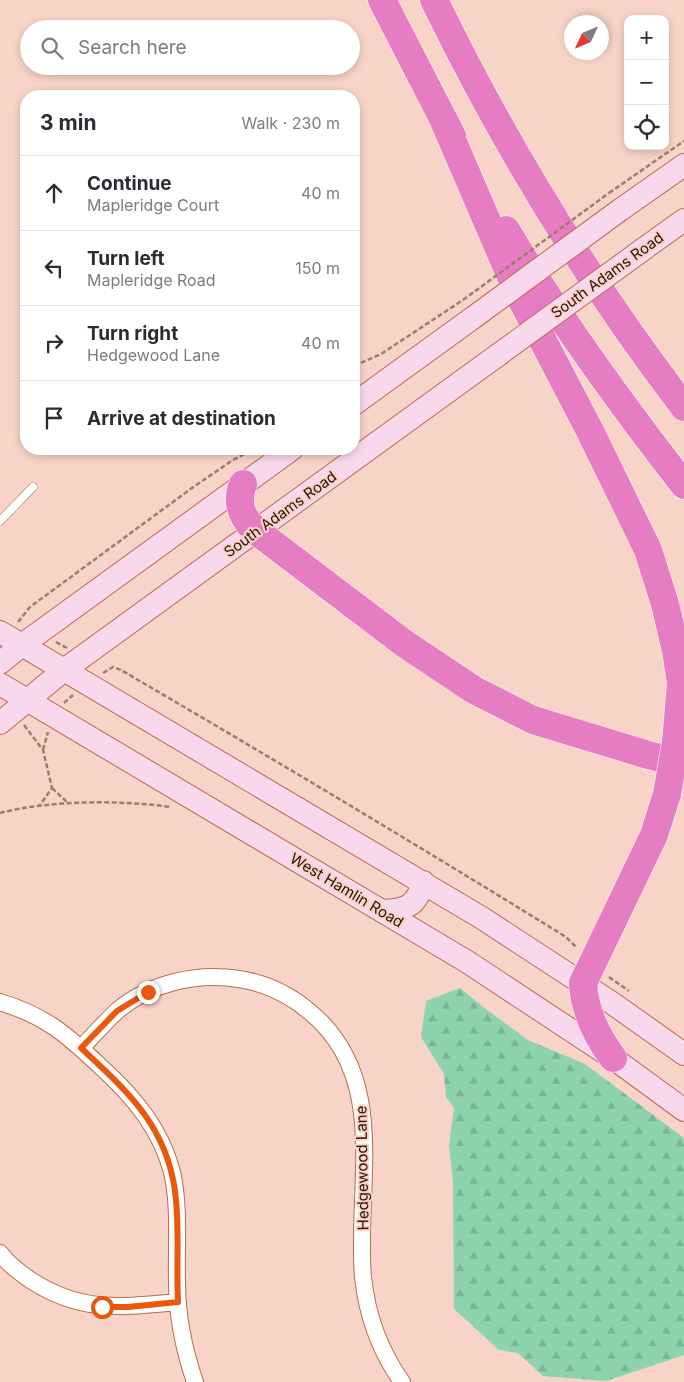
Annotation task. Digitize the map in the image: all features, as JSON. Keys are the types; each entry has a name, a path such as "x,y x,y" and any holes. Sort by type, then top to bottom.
{"highway":[{"path":"382,0 443,120 488,201 539,285 617,398 684,485"},
{"path":"434,0 484,97 526,172 582,263 641,350 684,407"},
{"path":"443,120 518,293 648,550 665,604 676,651 681,683 680,753 654,835 587,973 583,996 592,1023 603,1045 613,1058"},
{"path":"641,350 684,394"},
{"path":"243,484 240,494 242,515 256,531 405,644 474,690 533,720 648,755 680,753"}],"main road":[{"path":"360,399 468,308 614,202 684,165"},
{"name":"South Adams Road","path":"0,723 27,700 66,659 256,531 684,220"},
{"path":"0,663 22,645 284,455"},
{"path":"8,627 22,645 66,659 535,952 587,973 684,1054"},
{"name":"West Hamlin Road","path":"0,684 474,966 613,1058 684,1110"},
{"path":"383,911 397,910 412,904 421,891 423,882"}],"street":[{"name":"Hedgewood Lane","path":"81,1048 117,1011 135,999 170,984 201,977 229,977 262,984 303,1006 326,1026 348,1060 358,1087 364,1126 363,1259 365,1289 377,1337 402,1382"},
{"path":"0,1002 26,1011 49,1023 81,1048 134,1099 155,1130 172,1172 176,1193 178,1302 184,1344 195,1382"},
{"path":"0,1253 15,1268 43,1288 81,1303 102,1307 120,1307 178,1302"}],"lane":[{"path":"0,521 33,487"}],"path":[{"path":"360,363 468,308 614,202 684,142"},
{"path":"8,627 30,607 192,488 243,455"},
{"path":"54,641 66,659"},
{"path":"113,667 299,774 566,937 587,973 606,975 629,992"},
{"path":"58,709 80,689"},
{"path":"24,725 43,750 52,788 55,793 69,804"},
{"path":"43,750 50,725"},
{"path":"40,805 52,788"},
{"path":"0,813 40,805 69,804 151,804 174,807"}],"green space":[{"path":"460,988 528,1040 585,1064 684,1138 684,1355 606,1381 543,1376 518,1353 499,1350 454,1309 453,1182 449,1145 454,1108 446,1097 444,1074 421,1037 426,1001"}],"route":[{"path":"102,1307 128,1307 178,1302 176,1193 172,1172 164,1150 155,1130 134,1099 81,1048 117,1011 148,992"}]}
